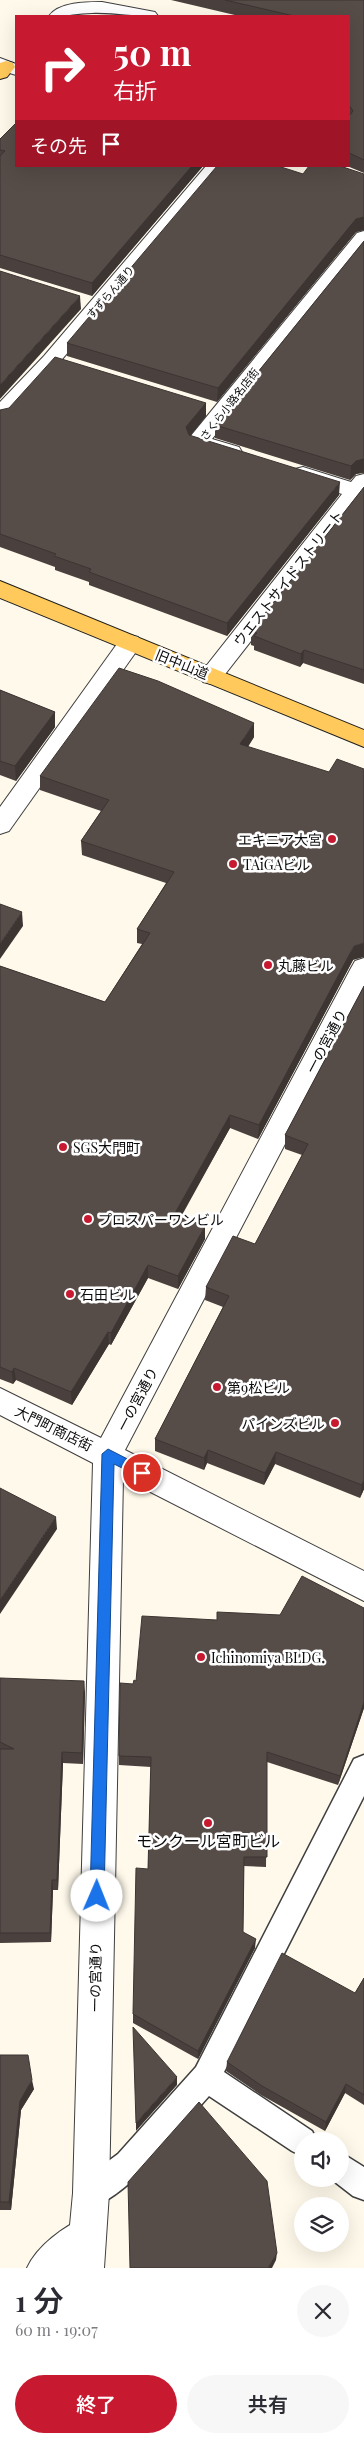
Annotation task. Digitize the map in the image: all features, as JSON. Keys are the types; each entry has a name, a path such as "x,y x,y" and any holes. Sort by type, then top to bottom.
{"main road":[{"name":"旧中山道","path":"0,589 364,739"}],"street":[{"path":"59,15 66,9 80,4 95,3 145,15"},
{"name":"すずらん通り","path":"0,415 60,363 89,303 216,167"},
{"name":"さくら小路名店街","path":"254,459 198,442 212,409 364,237"},
{"path":"282,468 360,486"},
{"name":"ウエストサイドストリート","path":"211,676 360,486"},
{"path":"0,825 130,643"},
{"name":"一の宮通り","path":"85,2251 90,2193 108,1454 364,968"},
{"name":"大門町商店街","path":"0,1401 108,1454 364,1587"},
{"path":"46,2268 85,2251"}],"lane":[{"path":"90,2193 128,2164 206,2077 364,1768"},
{"path":"206,2077 294,2136"},
{"path":"349,2174 364,2185"}],"building":[{"path":"225,0 364,0 364,160 350,153 350,115 353,111 350,106 350,15 290,15"},
{"path":"15,124 15,167 191,167 92,283 0,255 0,156 5,151 0,150 0,139"},
{"path":"216,167 281,167 303,174 308,167 343,167 364,174 364,217 356,219 218,388 67,343"},
{"path":"364,241 364,459 356,461 351,466 215,425"},
{"path":"0,271 80,296 0,385"},
{"path":"55,357 206,403 186,427 189,435 340,482 227,623 89,572 91,569 0,534 0,410 9,408"},
{"path":"364,487 364,670 304,650 301,654 254,636 257,633 251,631"},
{"path":"119,668 158,681 254,723 240,744 329,772 337,759 364,769 364,943 354,946 259,1125 230,1115 174,1215 205,1226 178,1276 148,1265 111,1333 108,1332 71,1392 14,1368 12,1372 0,1367 0,966 105,1002 150,933 137,929 174,872 81,841 109,800 40,776"},
{"path":"0,690 55,712 15,766 0,761"},
{"path":"0,904 22,912 0,944"},
{"path":"364,986 364,1480 362,1485 276,1452 265,1473 208,1450 204,1458 155,1439 229,1296 206,1287 233,1236 255,1244 308,1144 285,1135"},
{"path":"0,1488 56,1517 0,1600"},
{"path":"302,1576 364,1608 364,1702 340,1776 267,1752 267,1857 244,1857 243,1932 256,1939 198,2051 133,2014 136,1868 148,1869 151,1757 119,1756 120,1683 133,1684 134,1680 136,1681 142,1616 217,1620 217,1612 280,1615"},
{"path":"0,1678 84,1681 82,1753 62,1752 57,1880 52,1880 50,1933 0,1933 0,1749 14,1749 0,1742"},
{"path":"282,1953 355,1993 364,1978 364,2095 346,2084 326,2122 262,2086 227,2062"},
{"path":"133,2027 177,2077 136,2123"},
{"path":"0,2055 28,2055 32,2080 20,2101 9,2202 0,2202"},
{"path":"199,2102 267,2181 277,2253 268,2268 130,2268 128,2182"}],"place":[{"name":"エキニア大宮","path":"332,839"},
{"name":"TAiGAビル","path":"233,864"},
{"name":"丸藤ビル","path":"268,965"},
{"name":"SGS大門町","path":"63,1147"},
{"name":"プロスパーワンビル","path":"88,1219"},
{"name":"石田ビル","path":"70,1294"},
{"name":"第9松ビル","path":"217,1387"},
{"name":"パインズビル","path":"335,1423"},
{"name":"Ichinomiya BLDG.","path":"201,1657"},
{"name":"モンクール宮町ビル","path":"208,1823"}],"route":[{"path":"97,1896 108,1454 142,1473"}]}
